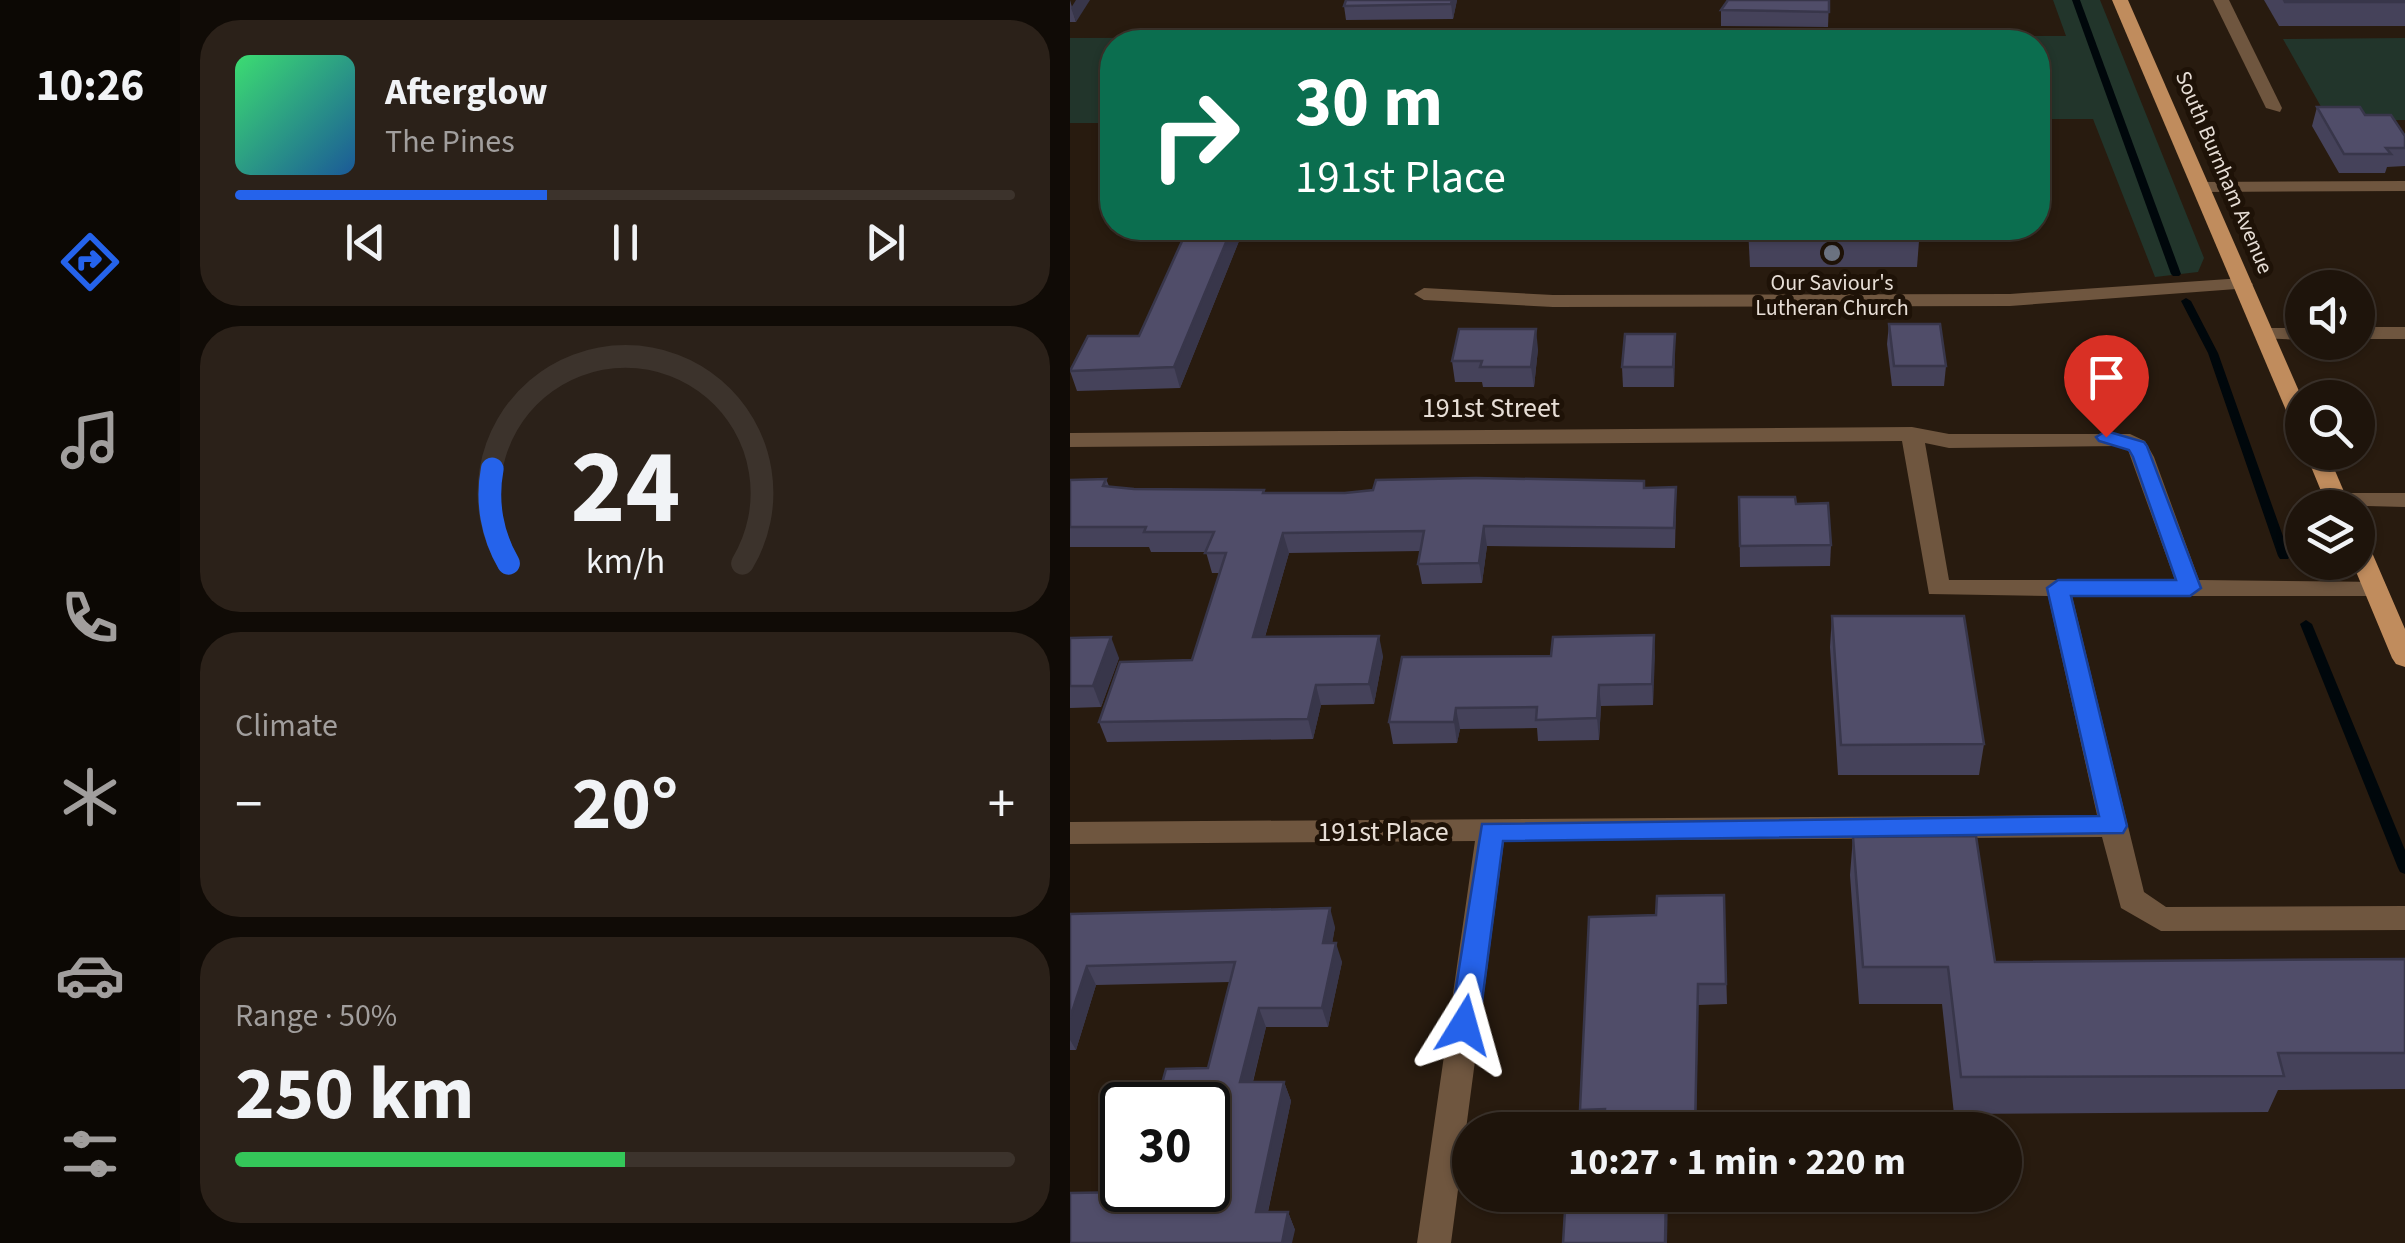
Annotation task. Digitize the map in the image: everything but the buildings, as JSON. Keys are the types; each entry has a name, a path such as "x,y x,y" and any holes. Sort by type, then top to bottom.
{"main road":[{"name":"South Burnham Avenue","path":"2120,0 2285,382"},
{"path":"2372,580 2405,658"}],"street":[{"path":"2222,0 2274,108"},
{"path":"2201,186 2405,186"},
{"path":"1424,294 1553,302 1990,300 2243,284"},
{"path":"2375,334 2405,333"},
{"path":"2265,334 2285,334"},
{"path":"1912,434 1938,588 2375,588"},
{"name":"191st Street","path":"1070,440 1912,434 1949,440 2106,437 2137,446 2190,588"},
{"path":"2375,502 2405,500"},
{"path":"2058,588 2130,899 2161,919 2405,918"},
{"name":"191st Place","path":"1070,833 2114,826"},
{"path":"1434,1243 1491,831"}],"green space":[{"path":"2053,0 2100,0 2204,258 2198,272 2155,277 2093,119 2050,119 2050,36 2066,36"},
{"path":"1070,38 1100,38 1100,123 1070,123"},
{"path":"2405,38 2405,120 2329,121 2283,39"}],"waterway":[{"path":"2076,0 2176,274"},
{"path":"2186,301 2213,353 2284,556"},
{"path":"2306,624 2405,868"}],"place":[{"name":"Our Saviour's Lutheran Church","path":"1832,253"}],"route":[{"path":"1464,1025 1491,831 2114,826 2058,588 2190,588 2137,446 2106,437"}]}
